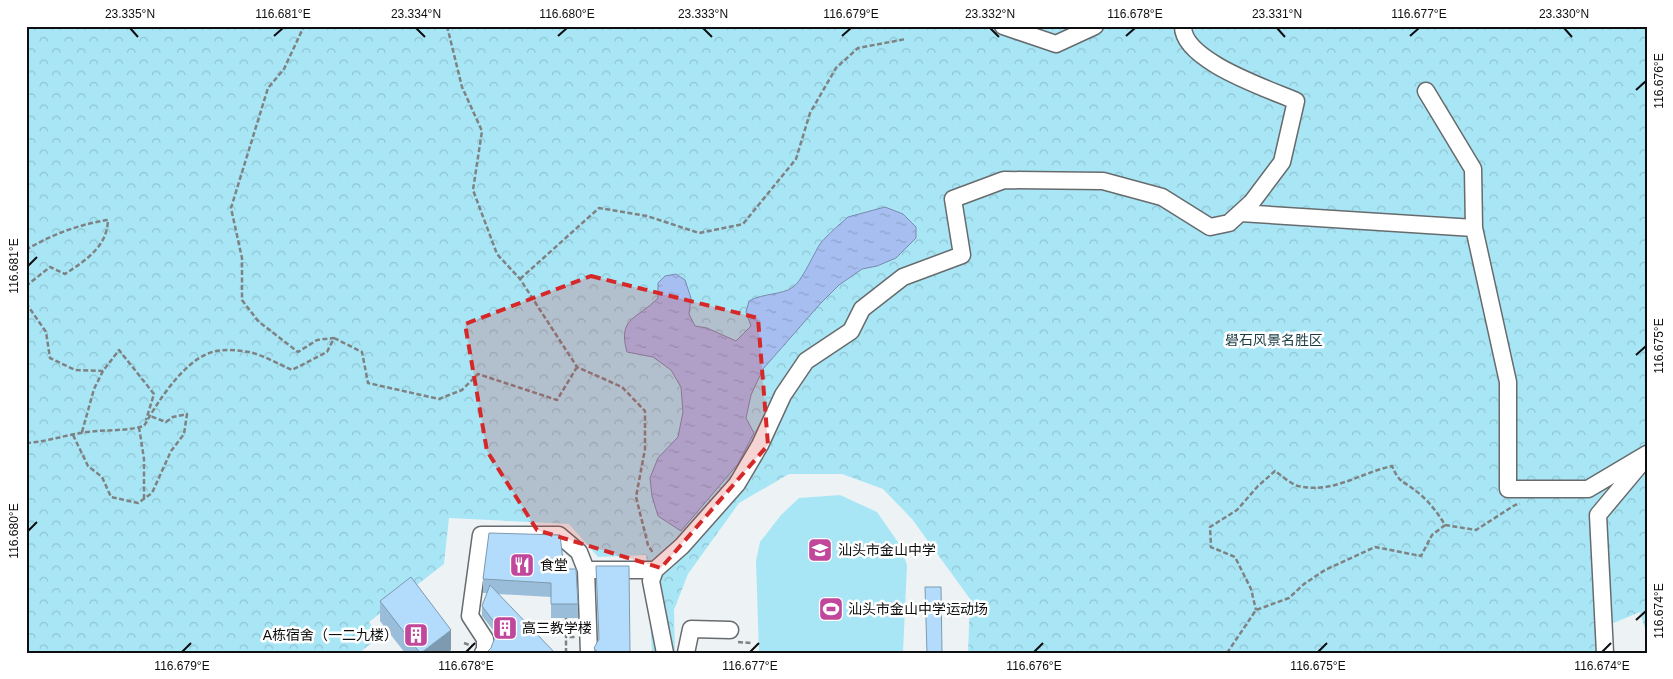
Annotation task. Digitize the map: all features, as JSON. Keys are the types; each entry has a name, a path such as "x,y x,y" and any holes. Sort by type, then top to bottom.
{"street":[{"path":"1003,26 1056,44 1095,26"},
{"path":"665,653 651,581 658,567 682,546 737,484 760,445 783,395 806,361 851,331 862,310 903,276 962,255 953,199 1004,180 1103,181 1162,197 1210,227 1229,223 1252,202 1282,162 1296,101 1225,70 1200,55 1182,33 1182,26"},
{"path":"1426,91 1473,169 1474,228 1508,382 1508,489 1588,489 1647,455"},
{"path":"1240,213 1474,228"},
{"path":"1606,653 1598,515 1647,455"},
{"path":"482,653 485,650 485,639 470,616 482,535 560,535 579,552 586,570 589,645"},
{"path":"586,570 658,567"},
{"path":"686,653 691,629 730,630"}],"path":[{"path":"304,26 284,69 268,88 231,208 242,258 242,300 258,321 298,352 317,340 334,338 362,352 368,383 439,399 462,390 478,374 557,400 577,367"},
{"path":"447,26 462,87 482,131 473,190 497,254 520,278 577,367 622,387 645,411 645,449 636,497 648,546 658,567"},
{"path":"520,278 599,208 647,216 699,233 743,224 796,159 810,114 836,68 858,48 906,39"},
{"path":"26,250 41,241 88,223 108,220 108,234 90,257 65,274 50,267 26,286"},
{"path":"26,303 46,332 50,358 75,370 103,371"},
{"path":"26,443 44,442 82,432 128,431 144,426 160,399 184,373 207,353 227,350 250,352 292,370 327,352 334,338"},
{"path":"82,432 94,389 103,371 119,350 154,394 144,426"},
{"path":"73,434 88,466 102,477 111,497 138,503 152,493 172,451 184,434 187,414 173,417 166,422 150,416"},
{"path":"139,427 144,459 144,500"},
{"path":"1256,610 1251,590 1235,557 1211,547 1210,527 1237,510 1258,486 1275,471 1297,486 1335,486 1378,469 1392,466 1398,480 1416,491 1439,515 1445,525"},
{"path":"1226,653 1256,610 1289,598 1304,584 1324,570 1375,547 1421,556 1432,534 1445,525 1476,530 1515,505 1524,504"},
{"path":"566,618 566,653"},
{"path":"566,637 589,645"}],"highlighted area":[{"path":"591,276 758,318 768,445 661,568 537,530 487,451 465,324"}],"green space":[{"name":"礐石风景名胜区","path":"26,26 1647,26 1647,635 1640,612 1604,627 1605,653 968,653 970,599 912,519 883,489 842,474 789,474 739,503 688,574 674,610 675,653 652,653 646,555 598,557 569,524 449,518 444,564 369,622 379,637 359,653 26,653"},
{"name":"汕头市金山中学运动场","path":"840,495 877,512 900,545 907,565 903,653 759,653 756,561 760,542 781,515 799,498"}],"water":[{"path":"885,207 903,214 916,227 916,238 896,258 877,266 862,269 839,285 763,369 751,395 746,418 754,433 738,464 681,531 658,516 652,496 650,478 658,458 678,437 683,412 681,387 671,370 653,357 627,352 625,332 627,325 658,298 658,283 665,276 676,274 685,280 691,298 689,314 695,326 707,328 736,341 751,326 746,312 749,301 789,290 804,274 820,244 848,217"}],"building":[{"name":"食堂","path":"489,533 560,535 564,569 576,569 578,604 551,604 551,583 483,579"},
{"name":"食堂","path":"596,566 629,566 630,653 598,653 594,648 599,639"},
{"path":"411,577 451,630 421,653 380,601"},
{"name":"高三教学楼","path":"490,585 555,653 479,653 487,652 491,648 495,637 501,631 482,606"},
{"path":"925,587 941,587 942,653 927,653"}],"place":[{"name":"汕头市金山中学","path":"820,550"},
{"name":"食堂","path":"522,565"},
{"name":"汕头市金山中学运动场","path":"831,609"},
{"name":"高三教学楼","path":"505,628"},
{"name":"A栋宿舍（一二九楼）","path":"416,635"}]}
